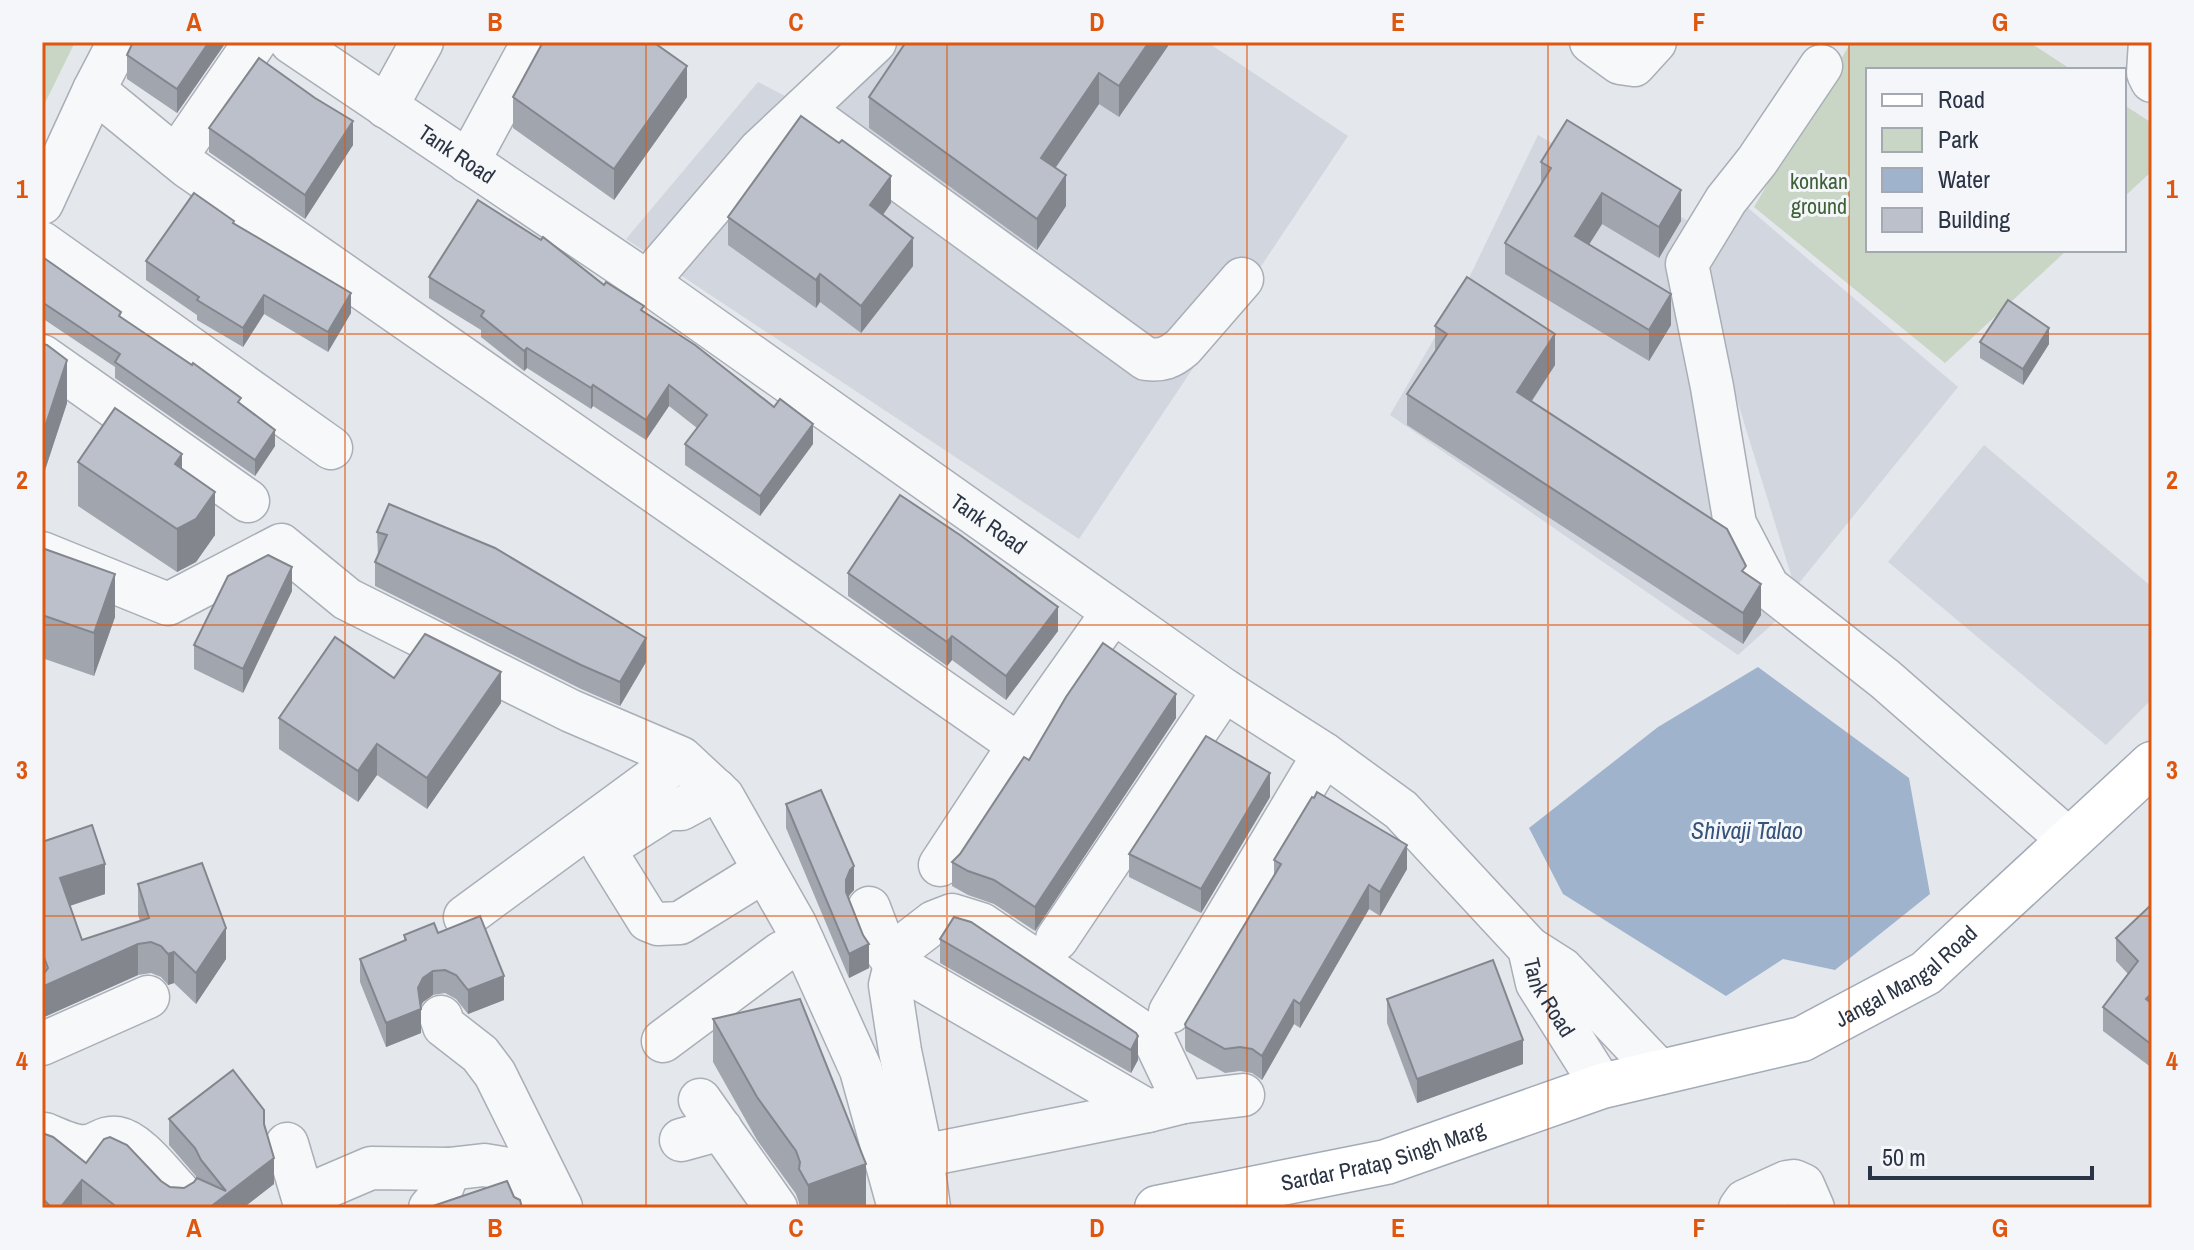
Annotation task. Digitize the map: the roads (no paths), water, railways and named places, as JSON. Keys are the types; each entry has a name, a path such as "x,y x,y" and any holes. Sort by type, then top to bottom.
{"main road":[{"name":"Jangal Mangal Road","path":"1602,1086 1802,1039 1926,973 2152,764"},
{"name":"Sardar Pratap Singh Marg","path":"1157,1208 1386,1162 1602,1086"}],"street":[{"path":"42,203 119,42"},
{"path":"176,157 255,42"},
{"name":"Tank Road","path":"291,42 647,282 1224,690 1324,754 1401,810 1529,948 1537,983 1602,1086"},
{"path":"386,107 422,42"},
{"path":"468,162 533,42"},
{"path":"647,282 760,150 875,42"},
{"path":"1591,42 1620,63 1634,65 1655,42"},
{"path":"2150,42 2148,73 2152,81"},
{"path":"1821,66 1757,161 1726,200 1687,264 1735,524 1768,587 1885,679 2069,840"},
{"path":"94,90 176,157 1019,745"},
{"path":"803,110 1146,359 1160,361 1183,347 1242,279"},
{"path":"42,243 331,448"},
{"path":"42,356 248,501"},
{"path":"42,553 168,604 281,545 347,599 675,762 716,790 773,856 851,983 894,983 1166,1106"},
{"path":"940,865 1019,745 1113,612"},
{"path":"1057,939 1224,690"},
{"path":"1170,1012 1324,754"},
{"path":"465,917 675,762"},
{"path":"716,790 681,809 667,809 590,858 648,920 658,924 680,923 773,856"},
{"path":"773,856 795,924 861,1070 855,1101 899,1208"},
{"path":"869,908 894,983 900,1051 922,1156 929,1208"},
{"path":"894,983 899,949 934,922 952,915 981,924 1155,1041 1166,1106"},
{"path":"663,1041 781,953 803,942"},
{"path":"1529,948 1562,969 1661,1073"},
{"path":"42,1044 148,997"},
{"path":"441,1017 444,1026 480,1054 495,1074 561,1208"},
{"path":"922,1156 1166,1106 1243,1095"},
{"path":"681,1140 710,1115 776,1208"},
{"path":"42,1135 88,1147 103,1138 117,1138 135,1146 178,1191"},
{"path":"287,1144 305,1203 371,1168 449,1169 484,1165 502,1168 526,1185 532,1208"},
{"path":"430,1208 438,1199 449,1169"},
{"path":"1740,1208 1745,1201 1794,1181 1803,1185 1813,1208"}],"water":[{"name":"Shivaji Talao","path":"1758,667 1909,778 1930,894 1835,970 1783,959 1726,996 1563,894 1529,828 1658,727"}],"park label":[{"name":"konkan ground","path":"1819,194"}]}
